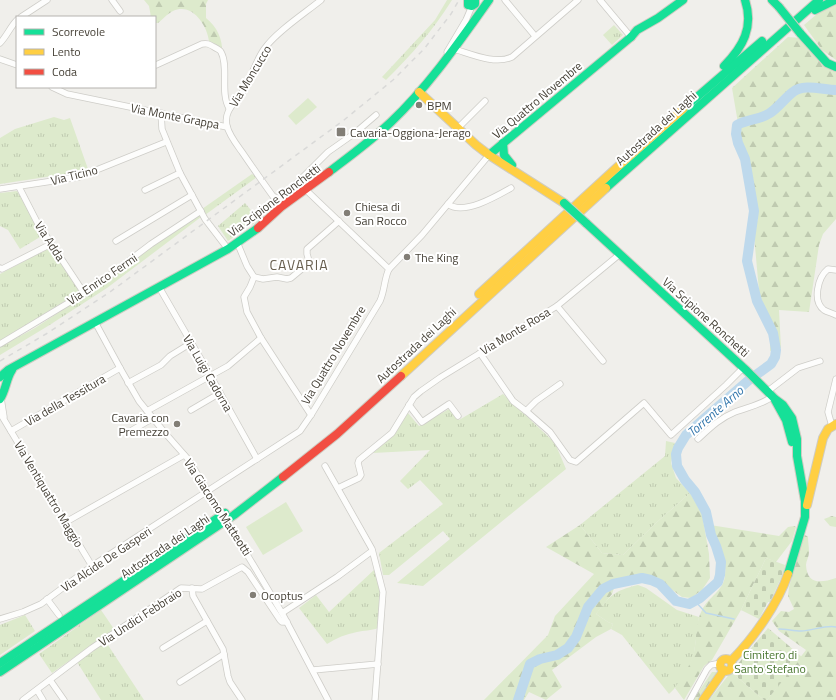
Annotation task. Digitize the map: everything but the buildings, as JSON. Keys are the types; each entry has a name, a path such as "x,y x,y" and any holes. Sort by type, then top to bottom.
{"main road":[{"name":"Via Scipione Ronchetti","path":"0,377 6,371 228,249 263,225 281,207 353,154 391,122 419,92 451,52 489,0"},
{"name":"Via Quattro Novembre","path":"489,155 631,37 637,30 658,18 683,0"},
{"path":"624,161 655,129 736,54 747,30 749,12 745,0"},
{"path":"772,0 827,63 836,67"},
{"name":"Autostrada dei Laghi","path":"0,663 229,509 288,466 334,428 624,161 809,0"},
{"name":"Autostrada dei Laghi","path":"0,672 234,515 293,470 343,428 718,88 820,0"},
{"path":"718,88 760,56 809,15 829,2 835,0"},
{"path":"419,92 489,155 524,177"},
{"path":"503,143 504,157 524,177"},
{"name":"Via Scipione Ronchetti","path":"524,177 564,203 783,405 792,418 797,439 797,456 801,489"},
{"name":"Via Scipione Ronchetti","path":"1,393 8,374 16,366"},
{"name":"Via Scipione Ronchetti","path":"772,395 786,420 789,429 792,439 792,457 801,489"},
{"path":"703,700 722,667 729,670 732,668 733,666 731,660 737,655 774,606 786,579 805,517 825,433 834,425"},
{"path":"800,474 805,477 810,475 815,470"},
{"path":"801,489 812,483"},
{"path":"801,489 806,510"},
{"path":"798,538 801,510 801,489"}],"street":[{"path":"23,16 47,0"},
{"path":"112,0 120,11"},
{"name":"Via Moncucco","path":"227,127 229,108 247,84 261,54 266,47 277,36 321,0"},
{"path":"506,0 536,36"},
{"path":"473,1 466,20 447,52 492,59 508,59 578,0"},
{"path":"600,0 631,37"},
{"path":"0,43 16,21"},
{"path":"156,65 202,44 207,43 213,46 221,52 224,61 226,100 229,108"},
{"path":"0,59 16,65"},
{"name":"Via Monte Grappa","path":"54,88 67,94 227,127 236,143 281,207"},
{"path":"458,128 485,102"},
{"path":"161,113 160,123 166,142 180,173 205,219 228,249"},
{"path":"271,194 277,198 282,198 328,152 361,129 376,115"},
{"name":"Via Ticino","path":"0,189 79,177 166,142"},
{"name":"Via Quattro Novembre","path":"208,491 300,431 380,301 389,269 422,235 489,155"},
{"path":"146,190 180,173"},
{"name":"Via Adda","path":"19,187 37,222 84,292"},
{"path":"448,204 450,207 470,207 512,188"},
{"path":"306,190 389,269"},
{"path":"116,241 192,195"},
{"name":"Via Enrico Fermi","path":"0,344 99,284 151,244 201,211"},
{"path":"237,242 247,266 254,277 263,279 277,276 286,279 294,276 303,268 309,261 307,249 339,221"},
{"path":"0,268 2,269 51,244"},
{"name":"Via Monte Rosa","path":"338,488 358,478 360,475 359,460 392,433 414,397 428,385 557,306 620,254"},
{"path":"836,270 828,269 825,272 820,281 818,296 824,310 836,315"},
{"path":"254,277 245,294 244,301 246,312 311,415"},
{"name":"Via Luigi Cadorna","path":"159,287 257,459"},
{"path":"557,306 602,361"},
{"name":"Via Giacomo Matteotti","path":"95,322 128,383 152,418 184,455 230,526 282,613 328,700"},
{"path":"147,411 228,366 261,338"},
{"path":"128,383 160,365 170,356 191,343"},
{"path":"480,353 514,401 550,432 570,460 576,462 644,404 671,435 745,369"},
{"path":"698,439 713,424 724,417 764,402 798,368 820,361"},
{"name":"Via della Tessitura","path":"11,431 120,368"},
{"path":"834,425 828,412 836,379"},
{"path":"526,411 536,401 560,384"},
{"name":"Via Ventiquattro Maggio","path":"1,393 2,417 92,566"},
{"path":"192,410 220,393"},
{"path":"409,405 422,422 449,404 458,416"},
{"path":"130,432 152,418"},
{"path":"66,522 184,455"},
{"path":"325,466 372,549 383,592 375,700"},
{"name":"Via Alcide De Gasperi","path":"0,620 32,609 92,566 208,491"},
{"path":"282,613 337,577 372,551"},
{"name":"Via Undici Febbraio","path":"23,700 92,648 181,588 202,589 242,567 248,572 280,620 282,622 287,622"},
{"path":"192,588 193,596 224,654 228,676 242,700"},
{"path":"47,599 59,615"},
{"path":"163,648 207,621"},
{"path":"180,682 224,654"},
{"path":"313,670 378,664"},
{"path":"690,700 707,669 711,665 722,667"},
{"path":"50,680 64,700"},
{"path":"37,690 43,700"}],"green space":[{"path":"144,0 208,0 206,4 206,18 213,25 220,38 222,53 215,44 209,41 202,22 192,12 180,9 173,11 156,23 156,16 151,16 149,6"},
{"path":"447,0 452,0 421,42 386,80 382,77 435,20"},
{"path":"836,5 836,60 822,50 804,25 817,14"},
{"path":"614,25 623,35 612,45 603,35"},
{"path":"788,37 801,38 812,53 825,66 836,72 836,219 823,234 819,245 809,312 779,310 781,348 770,351 770,339 759,291 753,224 758,220 732,88"},
{"path":"308,98 317,107 296,125 288,116"},
{"path":"54,117 64,120 70,118 88,169 79,172 0,184 0,138 15,129"},
{"path":"252,174 257,177 205,215 202,209"},
{"path":"17,191 45,239 42,241 40,237 20,249 8,230 0,226 0,193"},
{"path":"245,203 259,220 228,241 218,226"},
{"path":"199,214 201,217 107,288 0,355 0,347 35,328 108,280 151,247"},
{"path":"49,248 79,290 78,293 0,341 0,274"},
{"path":"503,394 555,443 566,469 423,586 397,583 450,539 443,531 389,575 383,575 379,553 443,504 420,480 408,489 400,481 430,450 373,453 394,435 408,413 419,426 449,409 459,420"},
{"path":"666,441 675,443 671,463 676,478 690,493 623,555 602,553 580,525 665,456"},
{"path":"690,493 702,514 709,554 710,578 702,590 691,598 682,597 656,578 639,575 617,579 612,594 596,614 613,624 611,629 596,637 552,670 562,687 546,700 529,692 524,700 484,700 548,635 555,616 594,574 546,547 580,525 602,553 623,555"},
{"path":"286,502 303,531 263,555 246,527"},
{"path":"832,516 836,517 836,527 830,526 824,519"},
{"path":"710,525 779,536 788,527 796,527 792,541 776,562 766,558 741,610 712,660 704,666 684,700 675,688 693,657 700,615 705,605 719,590 724,581 725,575 723,555"},
{"path":"804,534 808,537 809,554 806,565 809,576 816,581 825,581 836,578 836,700 767,700 806,650 779,631 772,621 781,611 789,612 794,609 788,596 789,587"},
{"path":"766,558 785,565 783,574 770,602 768,602 759,619 741,610"},
{"path":"375,569 381,593 378,628 345,635 327,644 299,608 316,595 329,612"},
{"path":"638,585 646,588 677,610 699,617 694,653 690,664 681,680 669,694 622,635 611,629 613,624 596,614 605,602 613,595 623,589"},
{"path":"101,610 114,629 52,673 39,654"},
{"path":"25,615 35,631 0,655 0,625"},
{"name":"Cimitero di Santo Stefano","path":"768,628 802,657 767,700 764,700 731,672"},
{"path":"106,642 144,700 101,700 77,662"},
{"path":"712,672 716,672 717,677 700,700 693,700"},
{"path":"731,672 764,700 709,700"}],"waterway":[{"name":"Torrente Arno","path":"518,700 530,664 540,659 557,655 568,648 576,637 588,607 603,589 613,584 642,578 660,584 676,601 689,604 700,598 718,582 721,562 711,535 706,512 695,492 685,480 677,466 676,454 686,435 749,380 771,364 775,357 776,350 773,333 757,301 747,261 754,211 745,159 736,134 737,125 770,113 797,89 808,87 836,90"},
{"path":"695,601 706,613 734,619"},
{"path":"779,629 801,631 828,626 836,627"}],"railway":[{"path":"0,361 46,334 110,292 344,120 393,80 424,49 451,14 459,0"}],"traffic: fast":[{"path":"468,0 468,5 472,6 475,4 475,0"},
{"path":"329,172 361,148 405,108 431,79 489,0"},
{"path":"631,37 637,30 658,18 683,0"},
{"path":"724,66 737,51 745,36 748,19 745,0"},
{"path":"772,0 779,7"},
{"path":"606,188 819,0"},
{"path":"815,10 835,0"},
{"path":"779,7 800,33"},
{"path":"800,33 827,63 836,67"},
{"path":"489,155 631,37"},
{"path":"683,109 762,41"},
{"path":"503,143 504,155 512,165"},
{"path":"564,203 586,223"},
{"path":"586,223 783,405 792,418 797,439 797,456 805,501 805,517 788,574"},
{"path":"0,377 8,370 228,249 258,228"},
{"path":"0,399 12,370"},
{"path":"775,400 786,420 792,442"},
{"path":"0,672 234,515 283,477"},
{"path":"0,663 225,513"}],"traffic: slow":[{"path":"419,92 476,145 489,155 564,203"},
{"path":"479,294 683,109"},
{"path":"401,376 606,188"},
{"path":"807,505 823,438 828,429 836,424"},
{"path":"731,661 748,642 764,620 778,597 788,574"},
{"path":"724,659 728,659 732,665 728,671 724,671 720,667 720,663 724,659"},
{"path":"703,700 724,670"}],"traffic: jam":[{"path":"258,228 281,207 329,172"},
{"path":"283,477 337,434 401,376"}],"place":[{"name":"BPM","path":"419,105"},
{"name":"Cavaria-Oggiona-Jerago","path":"341,132"},
{"name":"Chiesa di San Rocco","path":"347,213"},
{"name":"The King","path":"407,257"},
{"name":"Cavaria con Premezzo","path":"177,424"},
{"name":"Ocoptus","path":"253,595"}],"district":[{"name":"CAVARIA","path":"299,264"}]}
